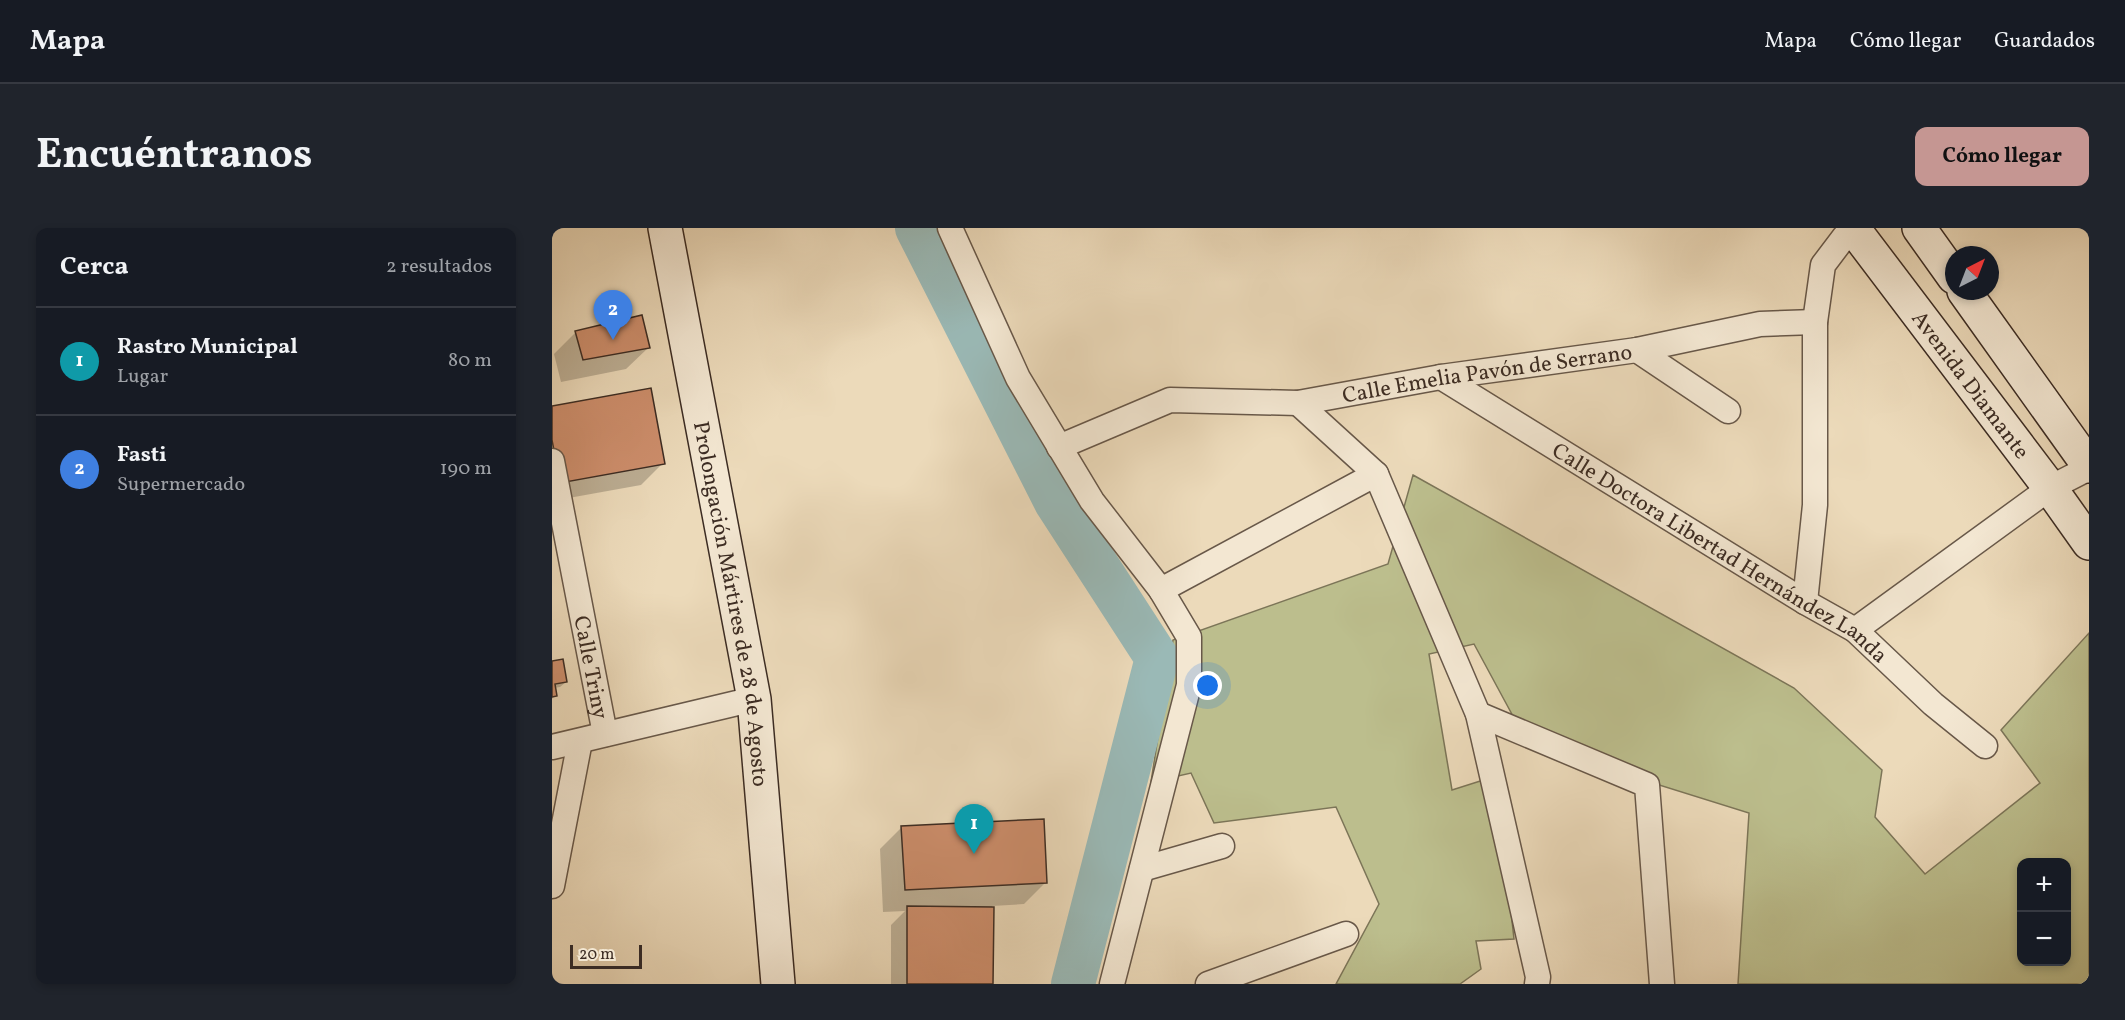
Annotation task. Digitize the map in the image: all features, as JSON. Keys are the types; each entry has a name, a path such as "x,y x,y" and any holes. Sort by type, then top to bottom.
{"main road":[{"name":"Prolongación Mártires de 28 de Agosto","path":"665,228 754,699 778,984"},
{"name":"Avenida Diamante","path":"1852,228 2050,488 2089,543"},
{"path":"1919,228 1945,264"},
{"name":"Avenida Diamante","path":"1970,300 2089,467"}],"street":[{"path":"951,228 1018,378 1092,501 1161,590 1190,637 1189,685 1112,984"},
{"path":"1805,602 1815,505 1815,322 1823,265 1852,228"},
{"name":"Calle Emelia Pavón de Serrano","path":"1059,447 1170,400 1298,403 1441,377 1637,350 1760,324 1815,322"},
{"path":"1637,350 1728,411"},
{"name":"Calle Doctora Libertad Hernández Landa","path":"1441,377 1805,602 1855,630 1933,704 1985,746"},
{"path":"1298,403 1376,474 1478,714 1538,977 1537,984"},
{"name":"Calle Triny","path":"552,460 604,734"},
{"path":"1855,630 2050,488 2089,467"},
{"path":"1161,590 1376,474"},
{"path":"552,747 754,699"},
{"path":"1478,714 1647,785 1662,984"},
{"path":"552,886 580,741"},
{"path":"1142,869 1222,846"},
{"path":"1208,984 1346,934"}],"green space":[{"path":"1413,475 1794,688 1882,770 1875,817 1925,874 2040,783 2001,730 2089,633 2089,984 1738,984 1749,813 1528,744 1474,644 1429,654 1452,790 1496,776 1514,939 1476,941 1481,969 1460,984 1336,984 1379,904 1336,807 1214,823 1191,773 1151,782 1173,640 1388,564"}],"building":[{"path":"642,315 650,348 583,360 575,331"},
{"path":"651,388 665,464 560,483 552,440 552,406"},
{"path":"563,659 567,682 555,684 557,696 552,697 552,661"},
{"path":"1044,819 1047,883 905,890 901,826"},
{"path":"907,906 994,907 993,984 907,984"}],"waterway":[{"path":"917,228 1056,502 1157,658 1073,984"}],"place":[{"name":"Fasti","path":"613,340"},
{"name":"Rastro Municipal","path":"974,854"}]}
